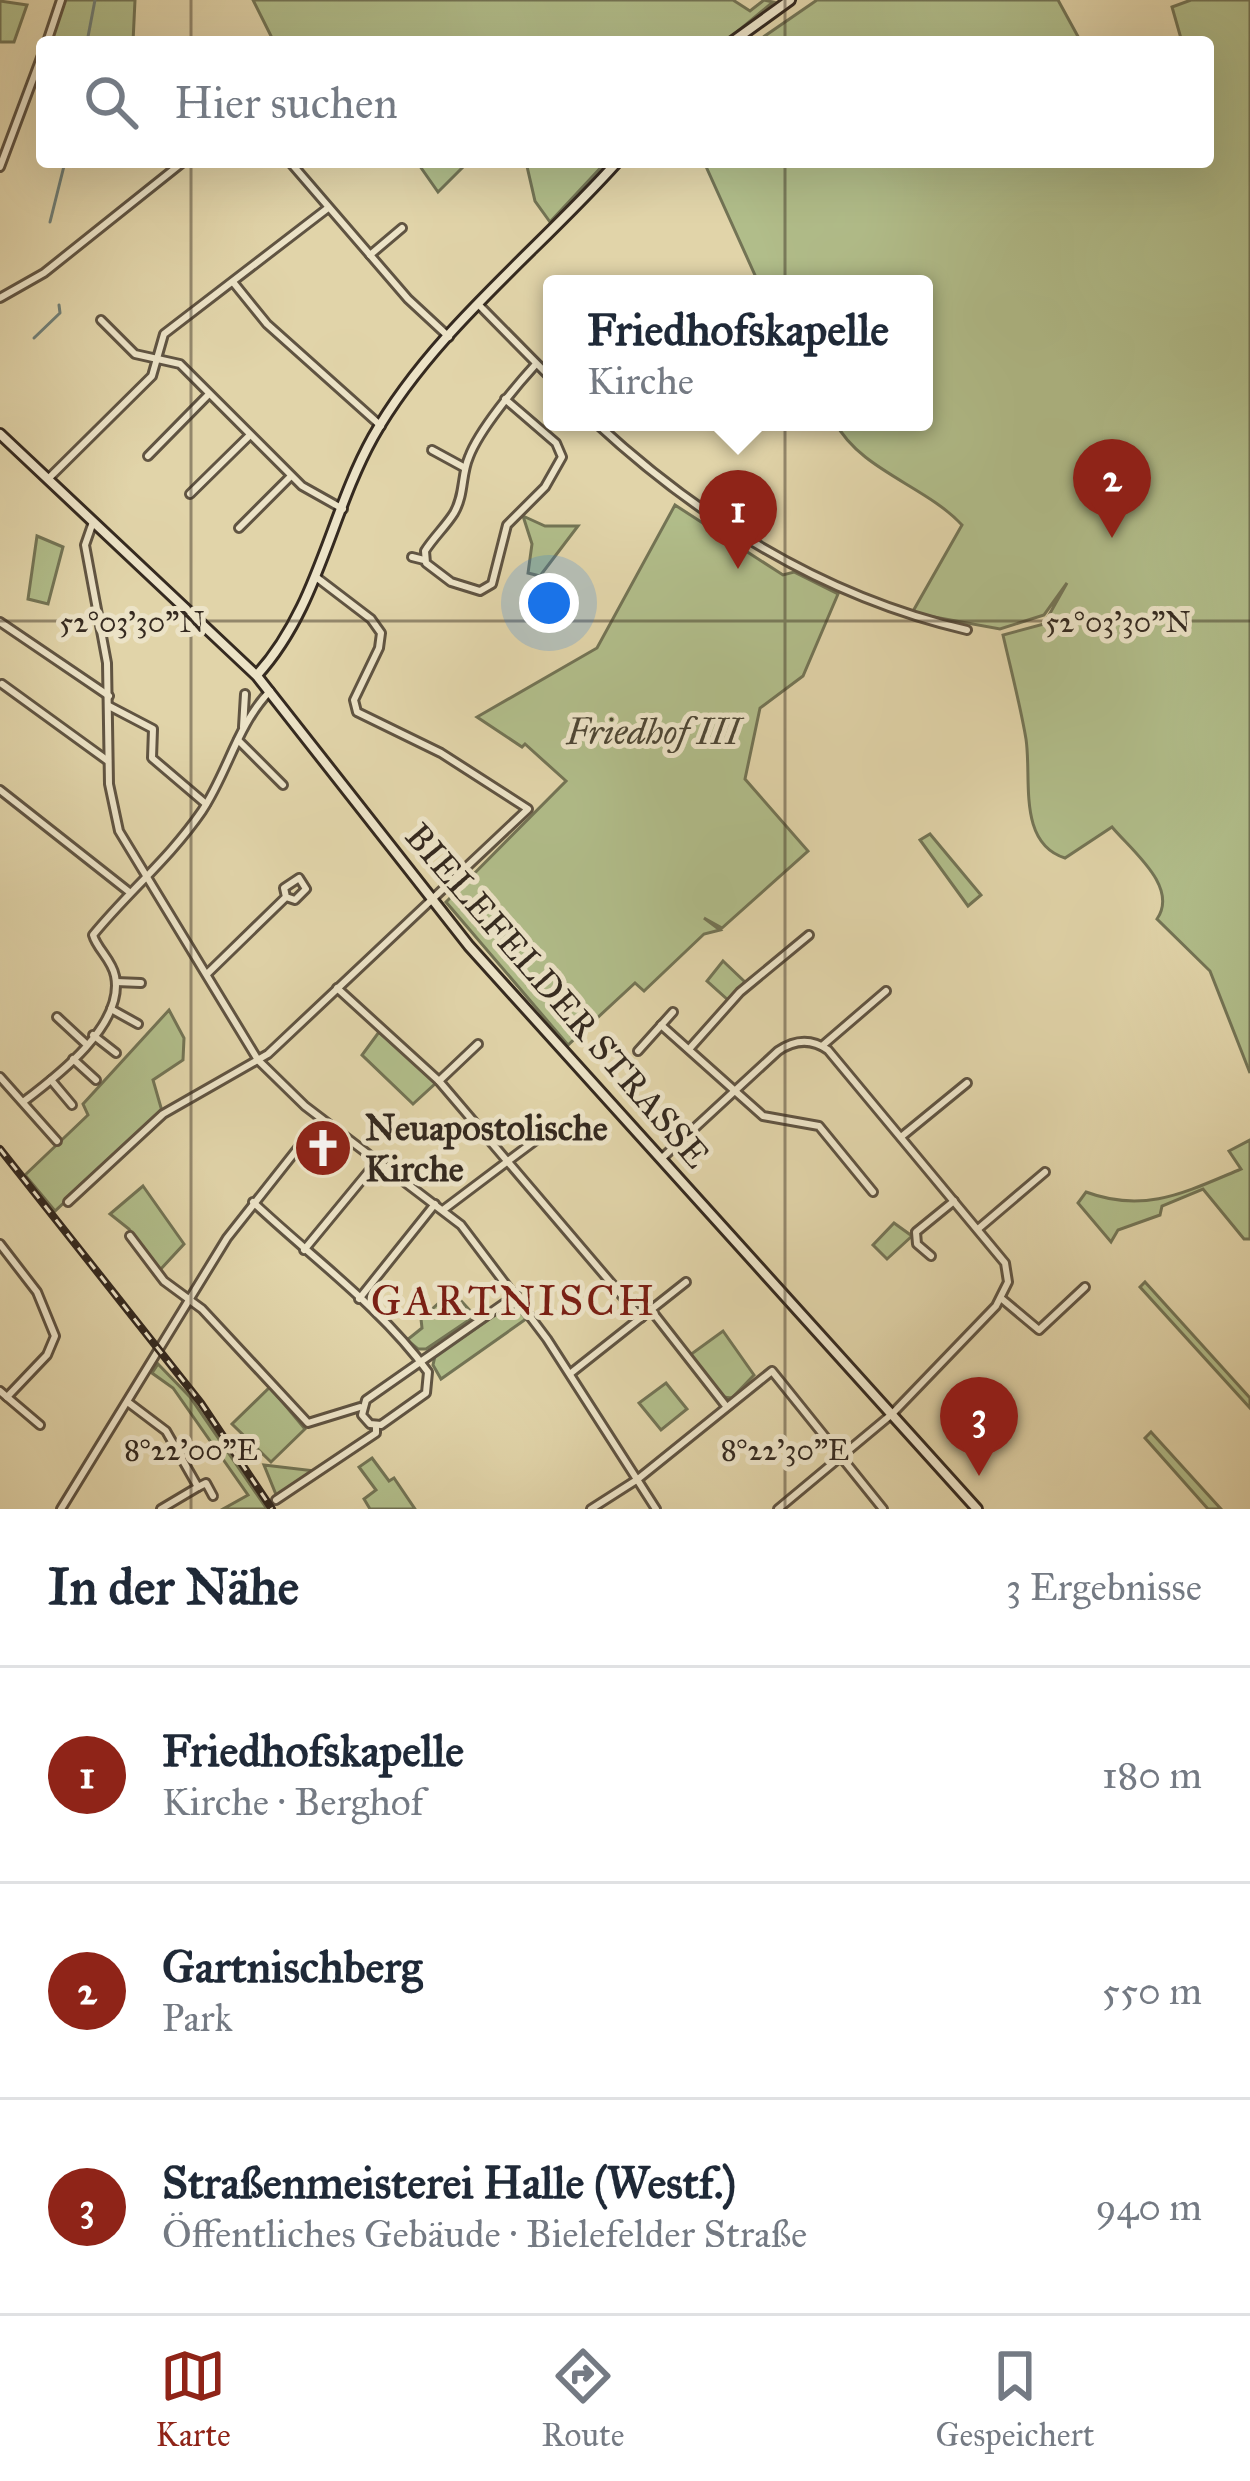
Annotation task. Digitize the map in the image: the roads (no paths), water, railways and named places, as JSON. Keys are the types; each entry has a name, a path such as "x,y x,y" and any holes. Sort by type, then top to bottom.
{"street":[{"path":"48,36 61,0"},
{"path":"740,36 790,0"},
{"path":"0,167 36,71"},
{"path":"0,298 44,273 175,168"},
{"path":"295,168 449,337"},
{"path":"257,676 274,656 316,577 381,426 449,337 611,168"},
{"path":"50,477 152,376 164,334 328,208"},
{"path":"370,255 402,227"},
{"path":"233,282 267,324 381,426"},
{"path":"478,305 543,371"},
{"path":"101,320 135,354 180,364 291,476 343,508"},
{"path":"424,560 428,546 457,507 466,468 505,399 536,364"},
{"path":"148,456 209,394"},
{"path":"412,557 424,560 451,582 485,590 492,584 507,525 556,471 559,446 505,399"},
{"path":"605,431 681,496 801,571 890,612 967,630"},
{"name":"BIELEFELDER STRASSE","path":"1,433 271,691 434,901 977,1509"},
{"path":"190,494 250,435"},
{"path":"432,450 466,468"},
{"path":"239,528 291,476"},
{"path":"95,520 86,530 86,544 109,696 108,760 119,832 150,874 258,1060 322,1118 461,1225 571,1373 656,1509"},
{"path":"68,1202 163,1114 258,1060 528,809 441,753 357,712 353,700 379,648 381,633 316,577"},
{"path":"0,622 109,696"},
{"path":"2,684 108,760"},
{"path":"23,1102 73,1059 111,1009 116,982 93,940 127,899 128,891 150,874 206,804 243,727 271,691"},
{"path":"243,727 244,694"},
{"path":"110,706 153,729 152,758 206,804"},
{"path":"238,740 283,785"},
{"path":"0,790 128,891"},
{"path":"208,974 286,897"},
{"path":"691,1047 740,992 809,935"},
{"path":"116,982 141,983"},
{"path":"337,988 439,1081 641,1318"},
{"path":"822,1046 886,991"},
{"path":"111,1009 138,1024"},
{"path":"638,1051 673,1012"},
{"path":"57,1017 86,1044"},
{"path":"661,1025 763,1116 819,1126 873,1192"},
{"path":"93,1035 116,1053"},
{"path":"661,1159 785,1046 801,1042 822,1046 1005,1263 1002,1299 892,1414 783,1508"},
{"path":"439,1081 478,1044"},
{"path":"73,1059 96,1080"},
{"path":"0,1077 57,1141"},
{"path":"51,1081 72,1105"},
{"path":"902,1137 967,1083"},
{"path":"61,1509 253,1202 322,1118"},
{"path":"443,1210 540,1137"},
{"path":"304,1250 379,1159"},
{"path":"978,1229 1046,1172"},
{"path":"931,1256 917,1244 916,1232 954,1201"},
{"path":"253,1202 421,1361 430,1377 426,1393 376,1426"},
{"path":"358,1300 435,1204"},
{"path":"130,1236 164,1281 189,1300 308,1423 361,1407 516,1295"},
{"path":"0,1244 37,1292 55,1336 47,1355 3,1394 40,1425"},
{"path":"571,1373 686,1282"},
{"path":"1002,1299 1039,1330 1085,1287"},
{"path":"652,1310 727,1408"},
{"path":"591,1509 638,1479 772,1371 883,1509"},
{"path":"130,1403 166,1431 198,1487"},
{"path":"361,1407 364,1419 376,1426"},
{"path":"276,1499 376,1433 376,1426"},
{"path":"160,1509 206,1483 213,1496"}],"waterway":[{"path":"88,36 95,0"},
{"path":"50,222 64,168"},
{"path":"34,338 60,313 59,305"}],"railway":[{"path":"0,1149 201,1403 272,1509"}],"place":[{"name":"Gartnischberg","path":"1112,538"},
{"name":"Friedhofskapelle","path":"738,569"},
{"name":"Neuapostolische Kirche","path":"323,1148"},
{"name":"Straßenmeisterei Halle (Westf.)","path":"979,1476"}],"district":[{"name":"GARTNISCH","path":"514,1300"}],"park label":[{"name":"Friedhof III","path":"653,731"}]}
